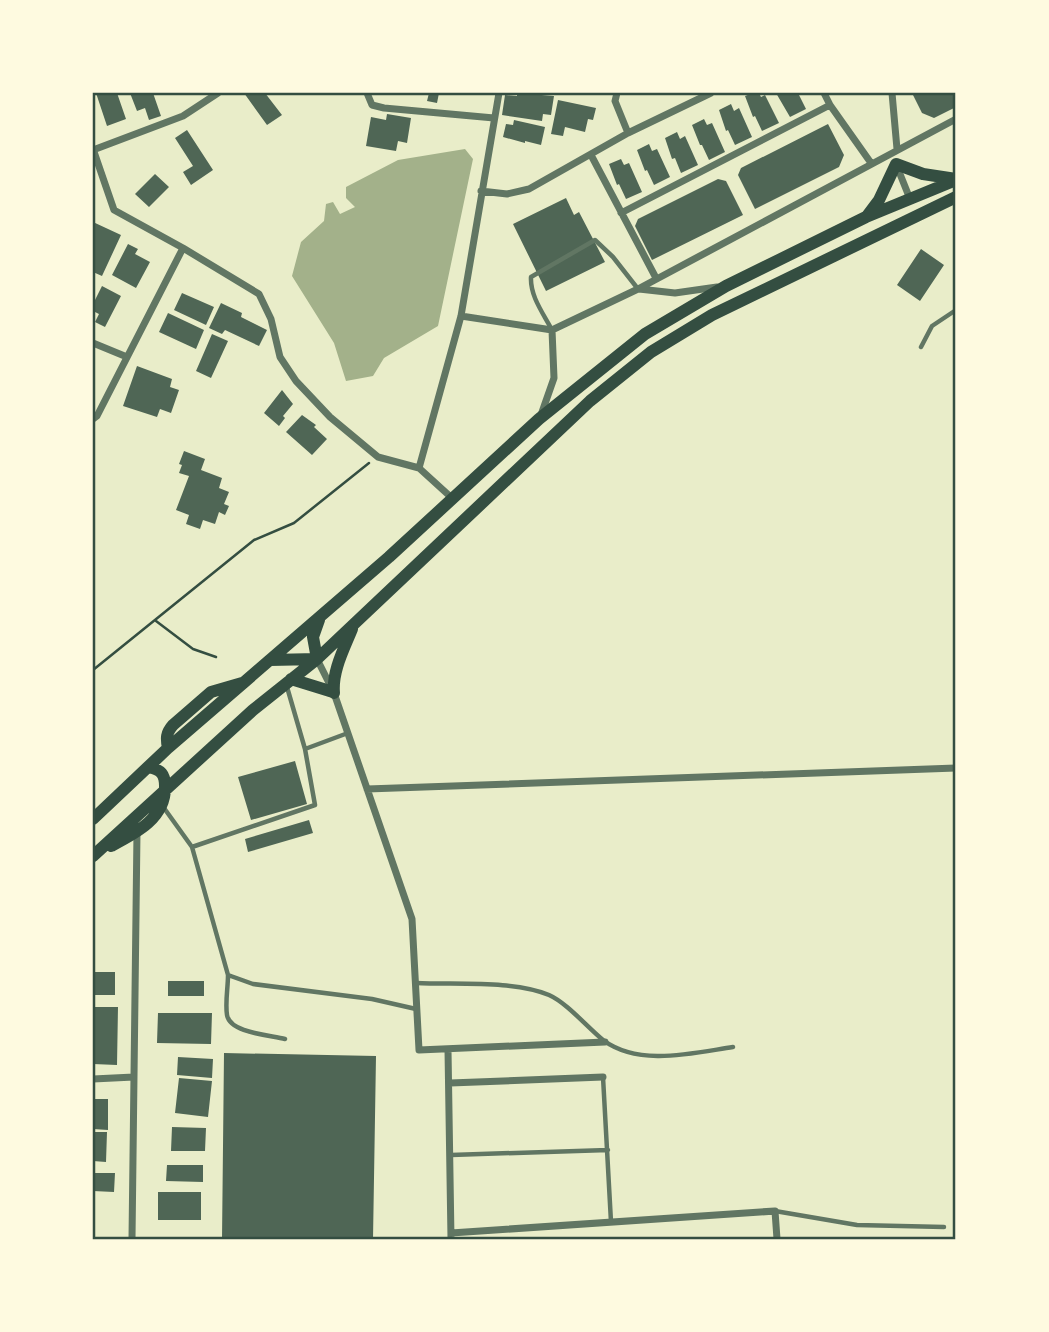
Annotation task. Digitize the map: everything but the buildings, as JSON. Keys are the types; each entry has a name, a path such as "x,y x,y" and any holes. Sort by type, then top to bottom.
{"main road":[{"path":"866,217 880,200 895,155 923,174 956,179"},
{"path":"93,820 168,748 168,731 211,692 245,682 540,419 645,334 726,286 866,217 956,179"},
{"path":"95,854 317,659 590,401 651,352 712,315 956,197"},
{"path":"910,199 927,210"},
{"path":"905,220 910,199"},
{"path":"317,659 313,637 321,616"},
{"path":"289,681 334,693 333,684 338,664 354,625"},
{"path":"270,660 317,659"},
{"path":"95,854 137,832 163,807 166,790 163,774 159,769 149,767"}],"street":[{"path":"218,93 183,116 93,149 114,210 259,294 271,319 280,356 296,381 330,417 378,457 419,468 453,499"},
{"path":"368,93 372,105 384,108 494,118"},
{"path":"419,468 461,316 499,93"},
{"path":"617,93 615,101 628,133"},
{"path":"481,191 507,194 529,189 628,133 711,93"},
{"path":"824,93 872,163"},
{"path":"892,93 895,155 910,199"},
{"path":"621,213 830,105"},
{"path":"461,316 552,330 638,289 872,163 895,155 956,119"},
{"path":"591,155 656,278"},
{"path":"93,419 97,416 183,248"},
{"path":"638,289 675,293 726,286"},
{"path":"540,419 554,378 552,330"},
{"path":"93,343 127,357"},
{"path":"317,659 334,693 412,919 419,1051 606,1042"},
{"path":"367,789 956,768"},
{"path":"132,1239 137,832"},
{"path":"448,1050 451,1236 775,1211 777,1239"},
{"path":"93,1079 134,1077"},
{"path":"450,1083 603,1077"}],"lane":[{"path":"552,330 537,302 531,277 595,240 613,257 638,289"},
{"path":"921,347 932,326 956,310"},
{"path":"192,847 315,804 289,681"},
{"path":"305,749 348,733"},
{"path":"163,807 192,847 228,975 227,1014 230,1023 236,1028 285,1039"},
{"path":"228,975 253,984 372,999 417,1009"},
{"path":"416,983 519,985 552,996 606,1042 632,1053 668,1056 733,1047"},
{"path":"603,1077 611,1222"},
{"path":"451,1155 608,1150"},
{"path":"775,1211 857,1225 944,1227"}],"path":[{"path":"93,670 254,540 294,523 378,457"},
{"path":"156,621 193,649 216,657"}],"shaded area":[{"path":"465,149 473,159 438,326 384,358 373,376 346,381 334,343 292,276 301,242 324,221 326,204 333,202 340,214 355,207 346,198 346,187 398,160"}]}
